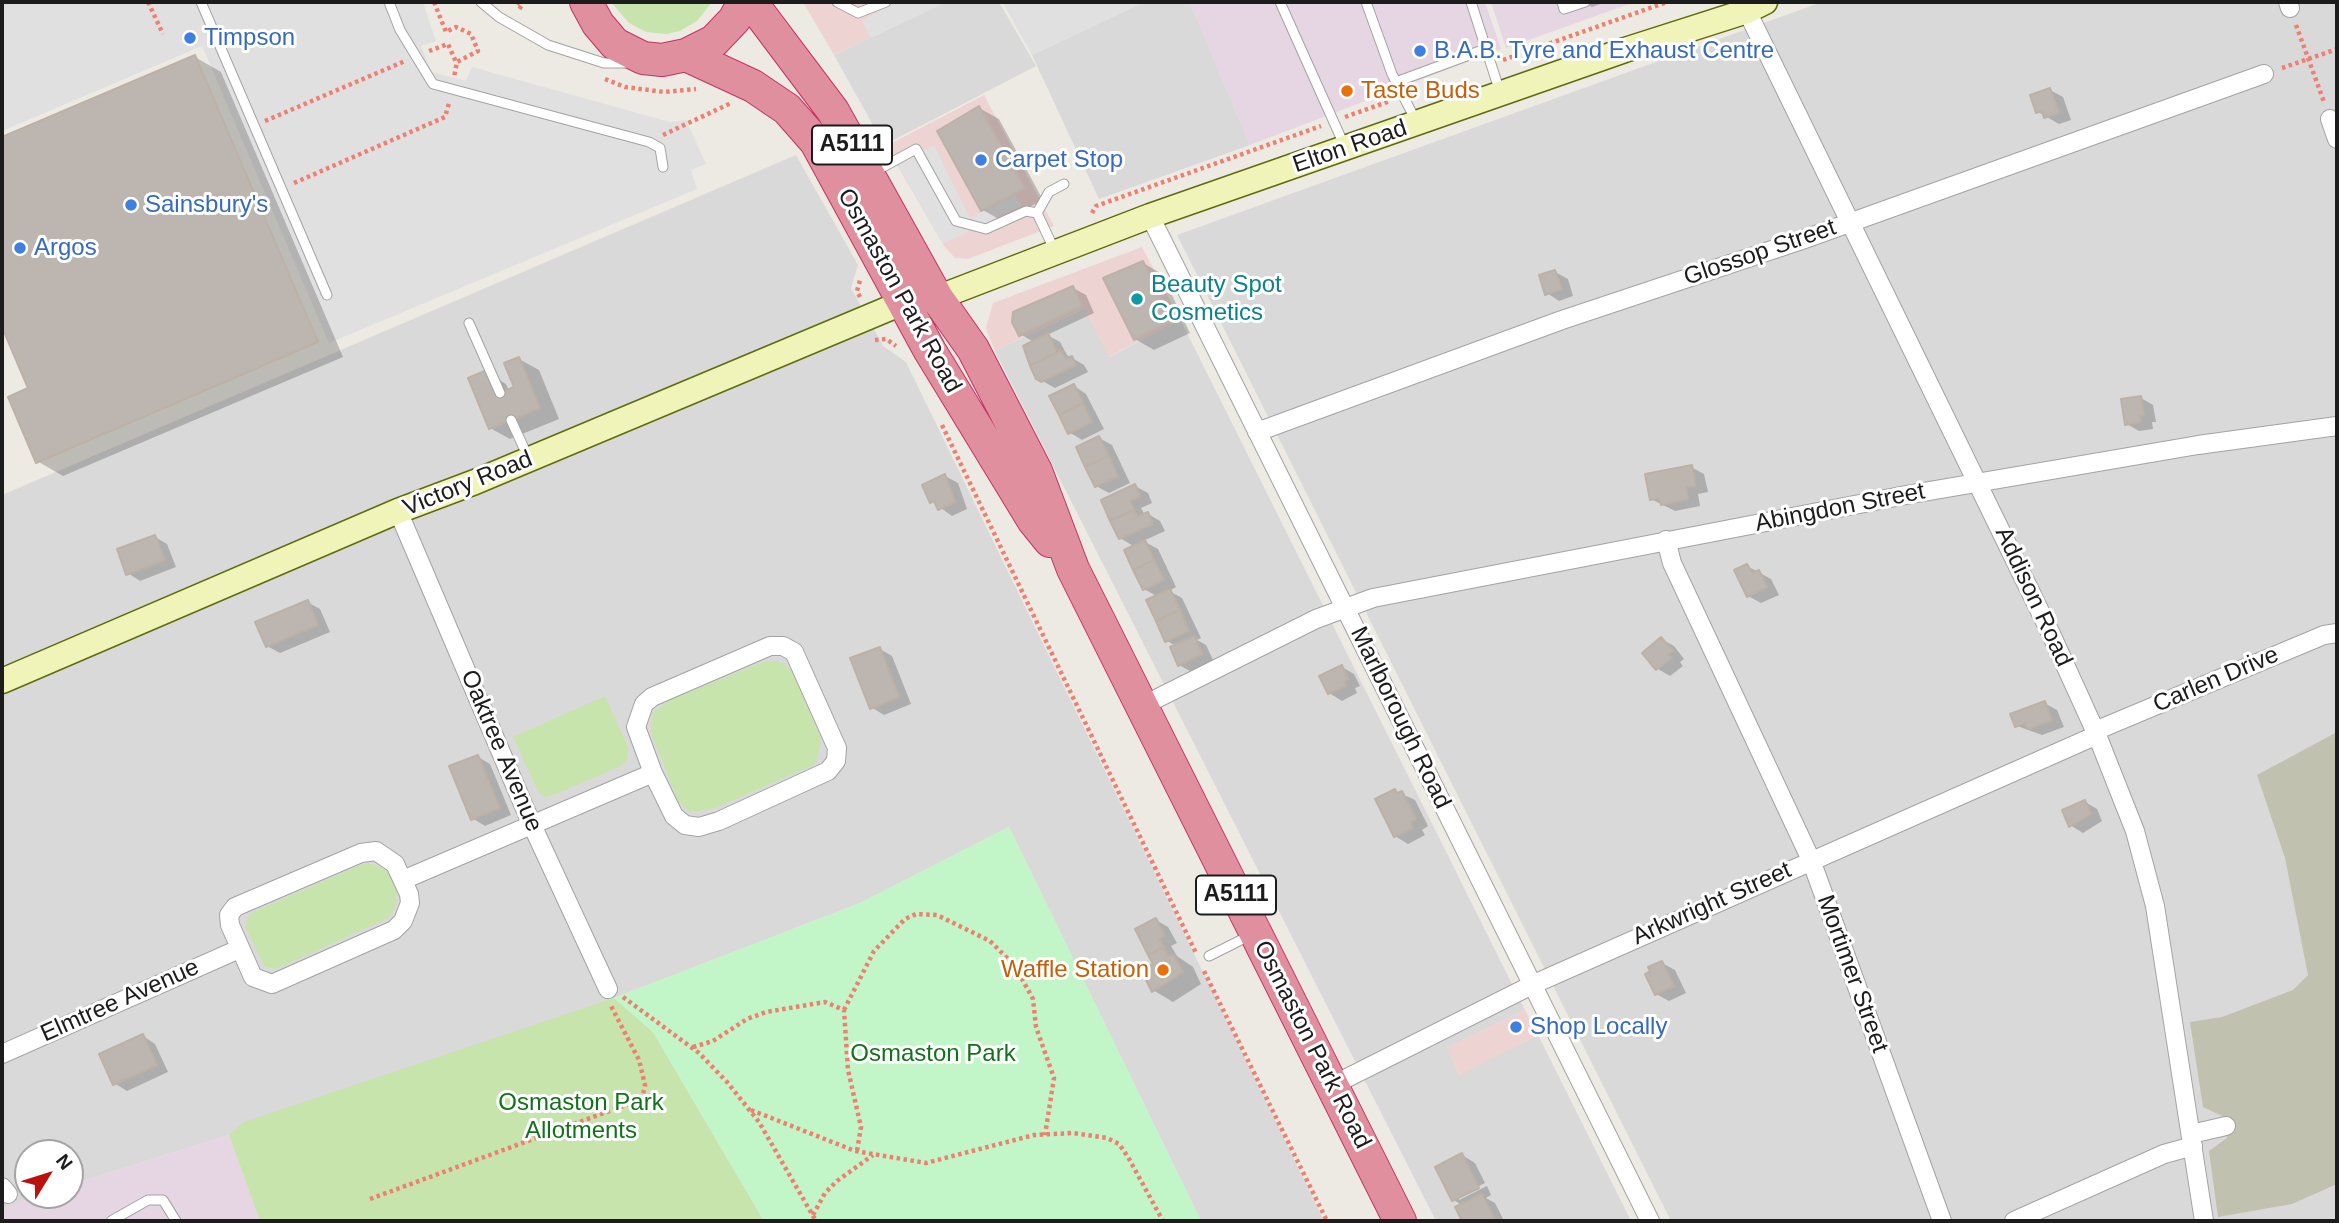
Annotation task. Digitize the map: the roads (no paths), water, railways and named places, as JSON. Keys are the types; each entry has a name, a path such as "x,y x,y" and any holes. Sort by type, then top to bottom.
{"highway":[{"name":"Osmaston Park Road","path":"586,2 598,24 615,44 643,58 674,58 753,86 787,109 816,142 902,303 1033,520 1073,569"},
{"path":"674,58 714,41 725,31 744,2"},
{"name":"Osmaston Park Road","path":"751,2 833,111 937,298 973,349 1036,471 1073,569 1144,705 1400,1221"}],"street":[{"name":"Elton Road","path":"937,298 1065,251 1150,216 1756,7"},
{"name":"Addison Road","path":"1756,7 1850,222 1978,483 2096,733 2146,867 2204,1221"},
{"name":"Glossop Street","path":"1257,432 1562,320 1850,222 2263,74"},
{"path":"2330,119 2337,139"},
{"name":"Marlborough Road","path":"1150,216 1650,1221"},
{"name":"Victory Road","path":"2,681 398,511 529,460 866,317 902,303 937,298"},
{"name":"Abingdon Street","path":"1144,705 1346,607 1373,598 1666,540 1978,483 2337,426"},
{"name":"Oaktree Avenue","path":"398,511 532,825 608,989"},
{"name":"Mortimer Street","path":"1666,540 1672,563 1811,860 1942,1221"},
{"name":"Carlen Drive","path":"2096,733 2324,635 2337,633"},
{"path":"770,646 783,646 794,652 836,748 836,761 828,771 719,821 699,827 685,825 674,816 653,773 636,727 644,705 652,697 770,646"},
{"name":"Arkwright Street","path":"1333,1085 1534,984 2096,733"},
{"path":"403,880 653,773"},
{"path":"368,851 388,857 403,880 410,903 403,921 394,930 284,979 272,984 253,977 239,949 229,915 235,907 267,892 368,851"},
{"name":"Elmtree Avenue","path":"2,1054 239,949"},
{"path":"2014,1221 2226,1126"}],"lane":[{"path":"201,2 327,295"},
{"path":"389,2 400,30 433,84 649,142 660,148 663,167"},
{"path":"481,2 512,24 568,53 604,63 674,58"},
{"path":"839,3 858,13 886,2"},
{"path":"1279,2 1346,149"},
{"path":"1366,2 1396,82 1417,123"},
{"path":"1471,2 1501,94"},
{"path":"1562,2 1564,9 1585,2"},
{"path":"1396,82 1488,48"},
{"path":"869,174 916,149 956,221 986,229 1026,211 1037,213 1065,251"},
{"path":"1037,213 1049,192 1064,184"},
{"path":"469,323 500,393"},
{"path":"511,420 529,460"},
{"path":"1209,956 1255,933"},
{"path":"111,1221 148,1200 163,1200 176,1221"}],"place":[{"name":"Timpson","path":"190,38"},
{"name":"B.A.B. Tyre and Exhaust Centre","path":"1420,51"},
{"name":"Taste Buds","path":"1347,91"},
{"name":"Carpet Stop","path":"981,160"},
{"name":"Sainsbury's","path":"131,205"},
{"name":"Argos","path":"20,248"},
{"name":"Beauty Spot Cosmetics","path":"1137,299"},
{"name":"Waffle Station","path":"1163,970"},
{"name":"Shop Locally","path":"1516,1027"}],"park label":[{"name":"Osmaston Park","path":"933,1054"},
{"name":"Osmaston Park Allotments","path":"581,1117"}]}
